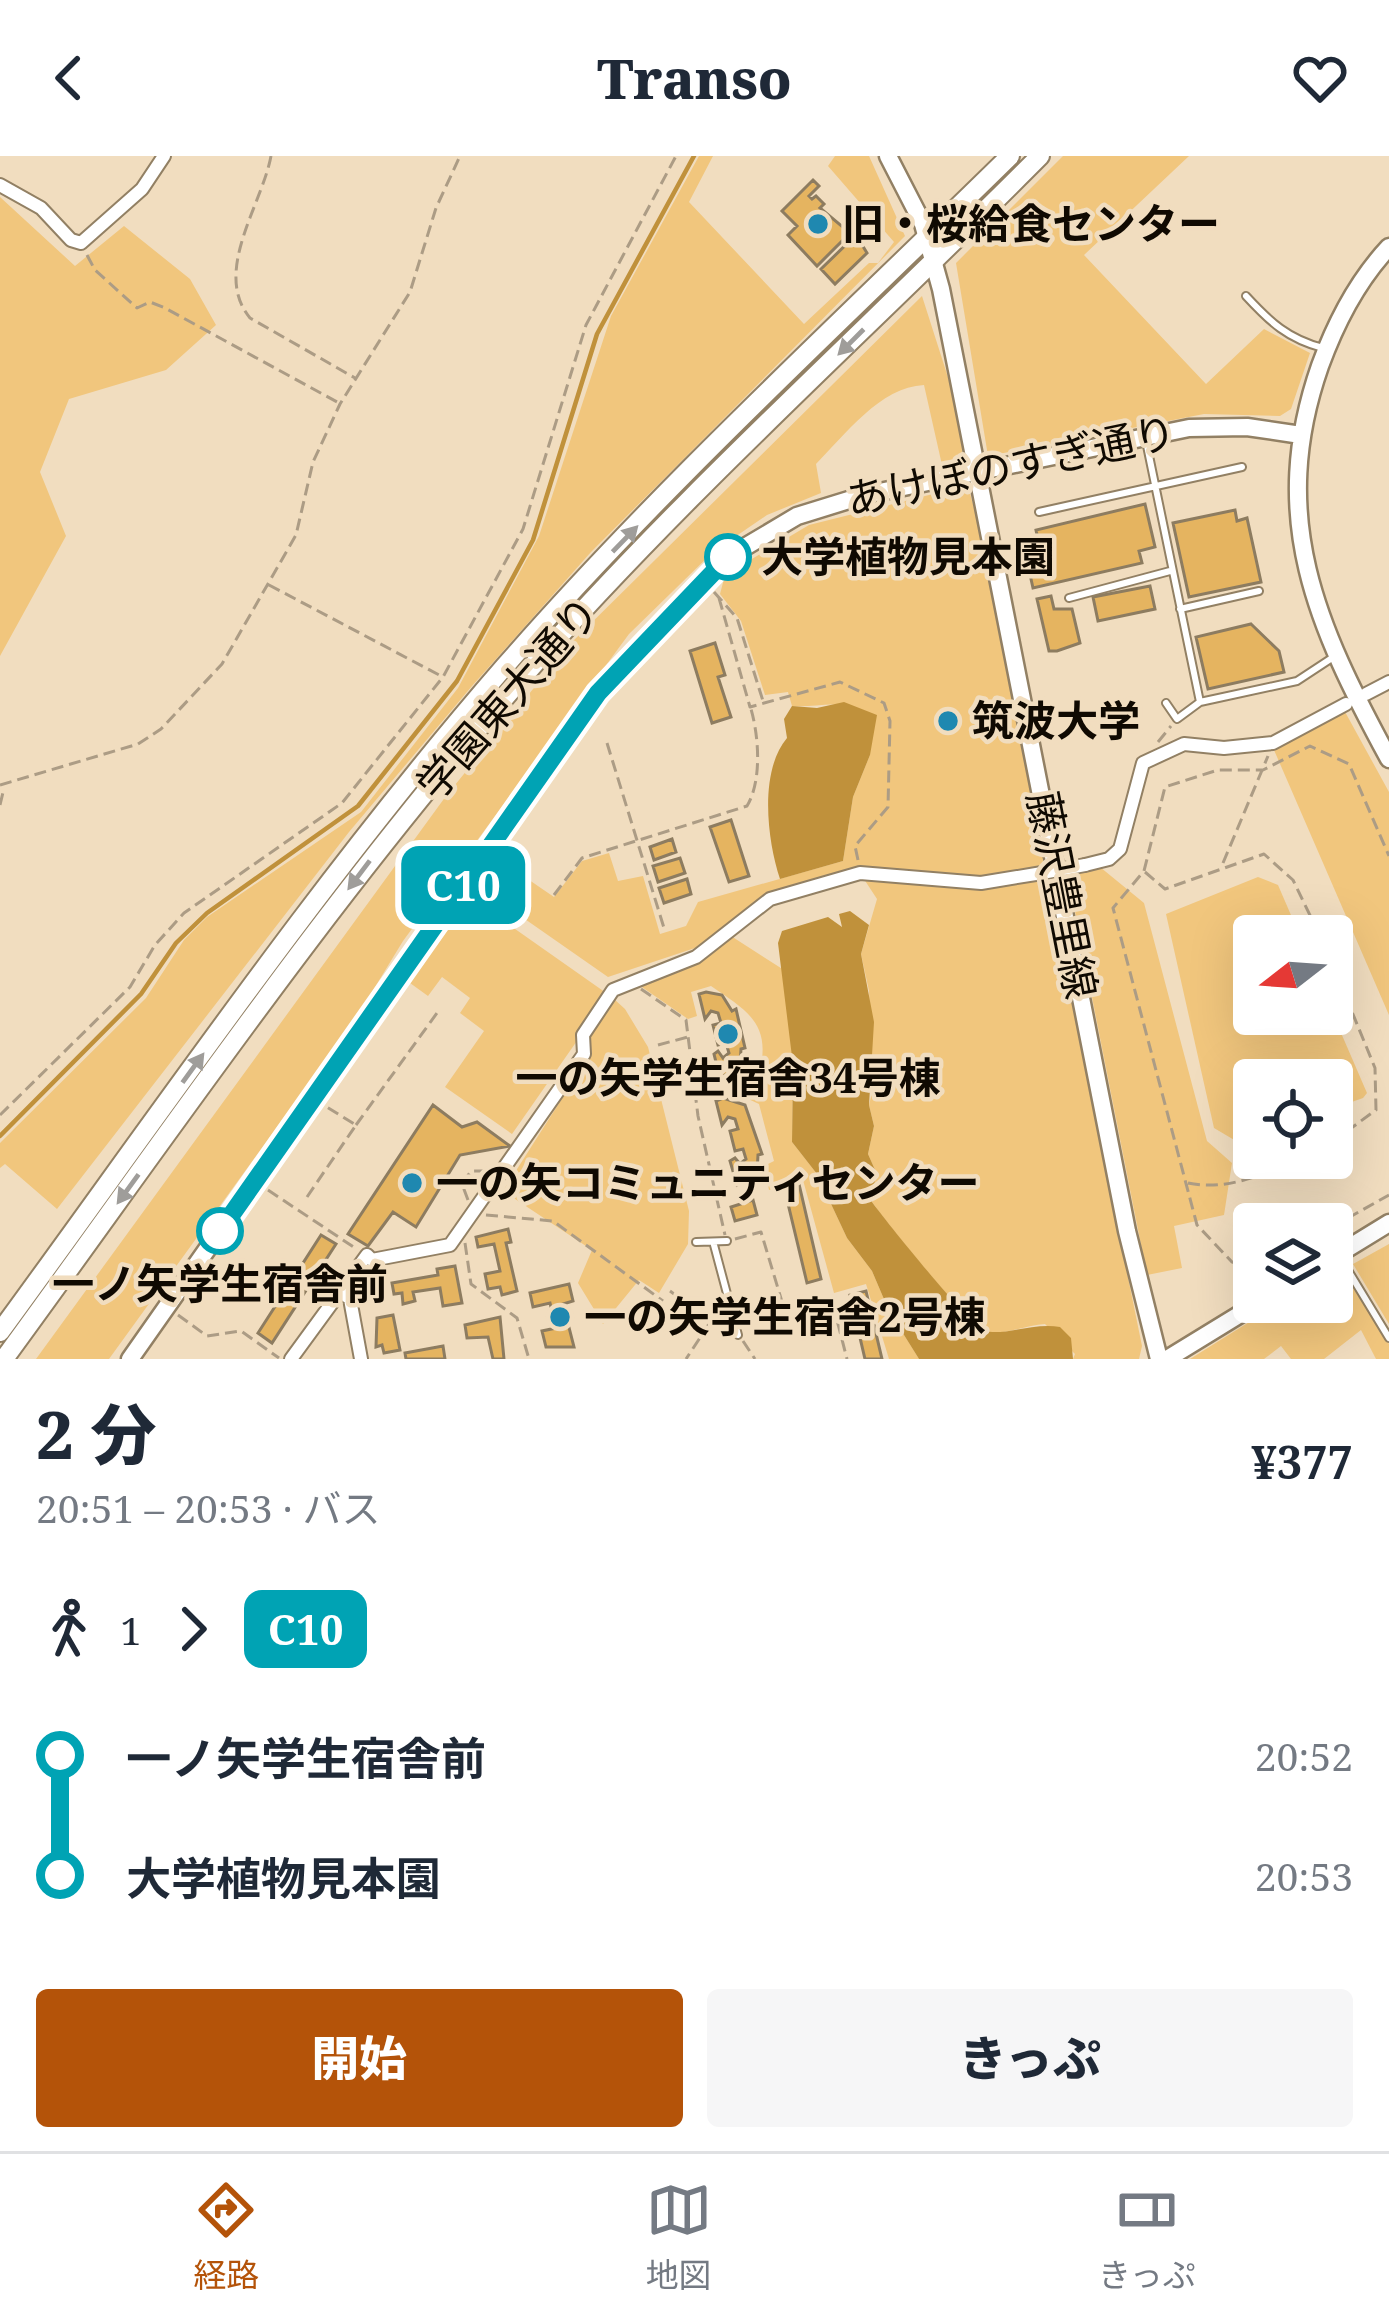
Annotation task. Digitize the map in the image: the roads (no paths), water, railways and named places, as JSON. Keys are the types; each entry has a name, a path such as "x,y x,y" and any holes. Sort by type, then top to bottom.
{"main road":[{"name":"学園東大通り","path":"0,1332 352,853 477,700 663,499 1010,156"},
{"name":"学園東大通り","path":"4,1359 362,870 491,714 613,578 1040,156"}],"street":[{"path":"0,185 40,208 80,243 142,189 164,156"},
{"name":"藤沢豊里線","path":"888,156 934,260 980,471 1127,1231 1163,1359"},
{"path":"1389,247 1355,290 1326,349 1301,435 1296,494 1301,550 1335,656 1389,759"},
{"name":"あけぼのすぎ通り","path":"130,1359 598,693 712,586 748,542 826,504 1145,437 1218,426 1301,435"},
{"path":"1366,694 1389,682"},
{"path":"291,1359 367,1255 373,1260 450,1245 584,1054 583,1035 614,991 697,957 770,899 860,873 981,884 1109,859 1120,849 1143,763 1184,744 1224,748 1273,743 1346,704"},
{"path":"1353,1245 1389,1223"},
{"path":"340,1291 350,1299 361,1359"},
{"path":"1163,1359 1233,1318"}],"lane":[{"path":"1246,296 1274,327 1301,343 1326,349"},
{"path":"1145,437 1200,702"},
{"path":"1040,512 1242,466"},
{"path":"1069,598 1171,571"},
{"path":"1180,609 1259,591"},
{"path":"1166,704 1177,718 1200,702 1297,681 1335,656"},
{"path":"697,1242 727,1241"},
{"path":"713,1245 738,1335"},
{"path":"1353,1283 1389,1338"}],"waterway":[{"path":"0,1136 141,994 176,943 207,913 358,806 457,681 533,540 597,334 694,156"}],"place":[{"name":"旧・桜給食センター","path":"818,224"},
{"name":"大学植物見本園","path":"728,557"},
{"name":"筑波大学","path":"948,721"},
{"name":"一の矢学生宿舎34号棟","path":"728,1034"},
{"name":"一の矢コミュニティセンター","path":"412,1183"},
{"name":"一ノ矢学生宿舎前","path":"220,1231"},
{"name":"一の矢学生宿舎2号棟","path":"560,1317"}]}
